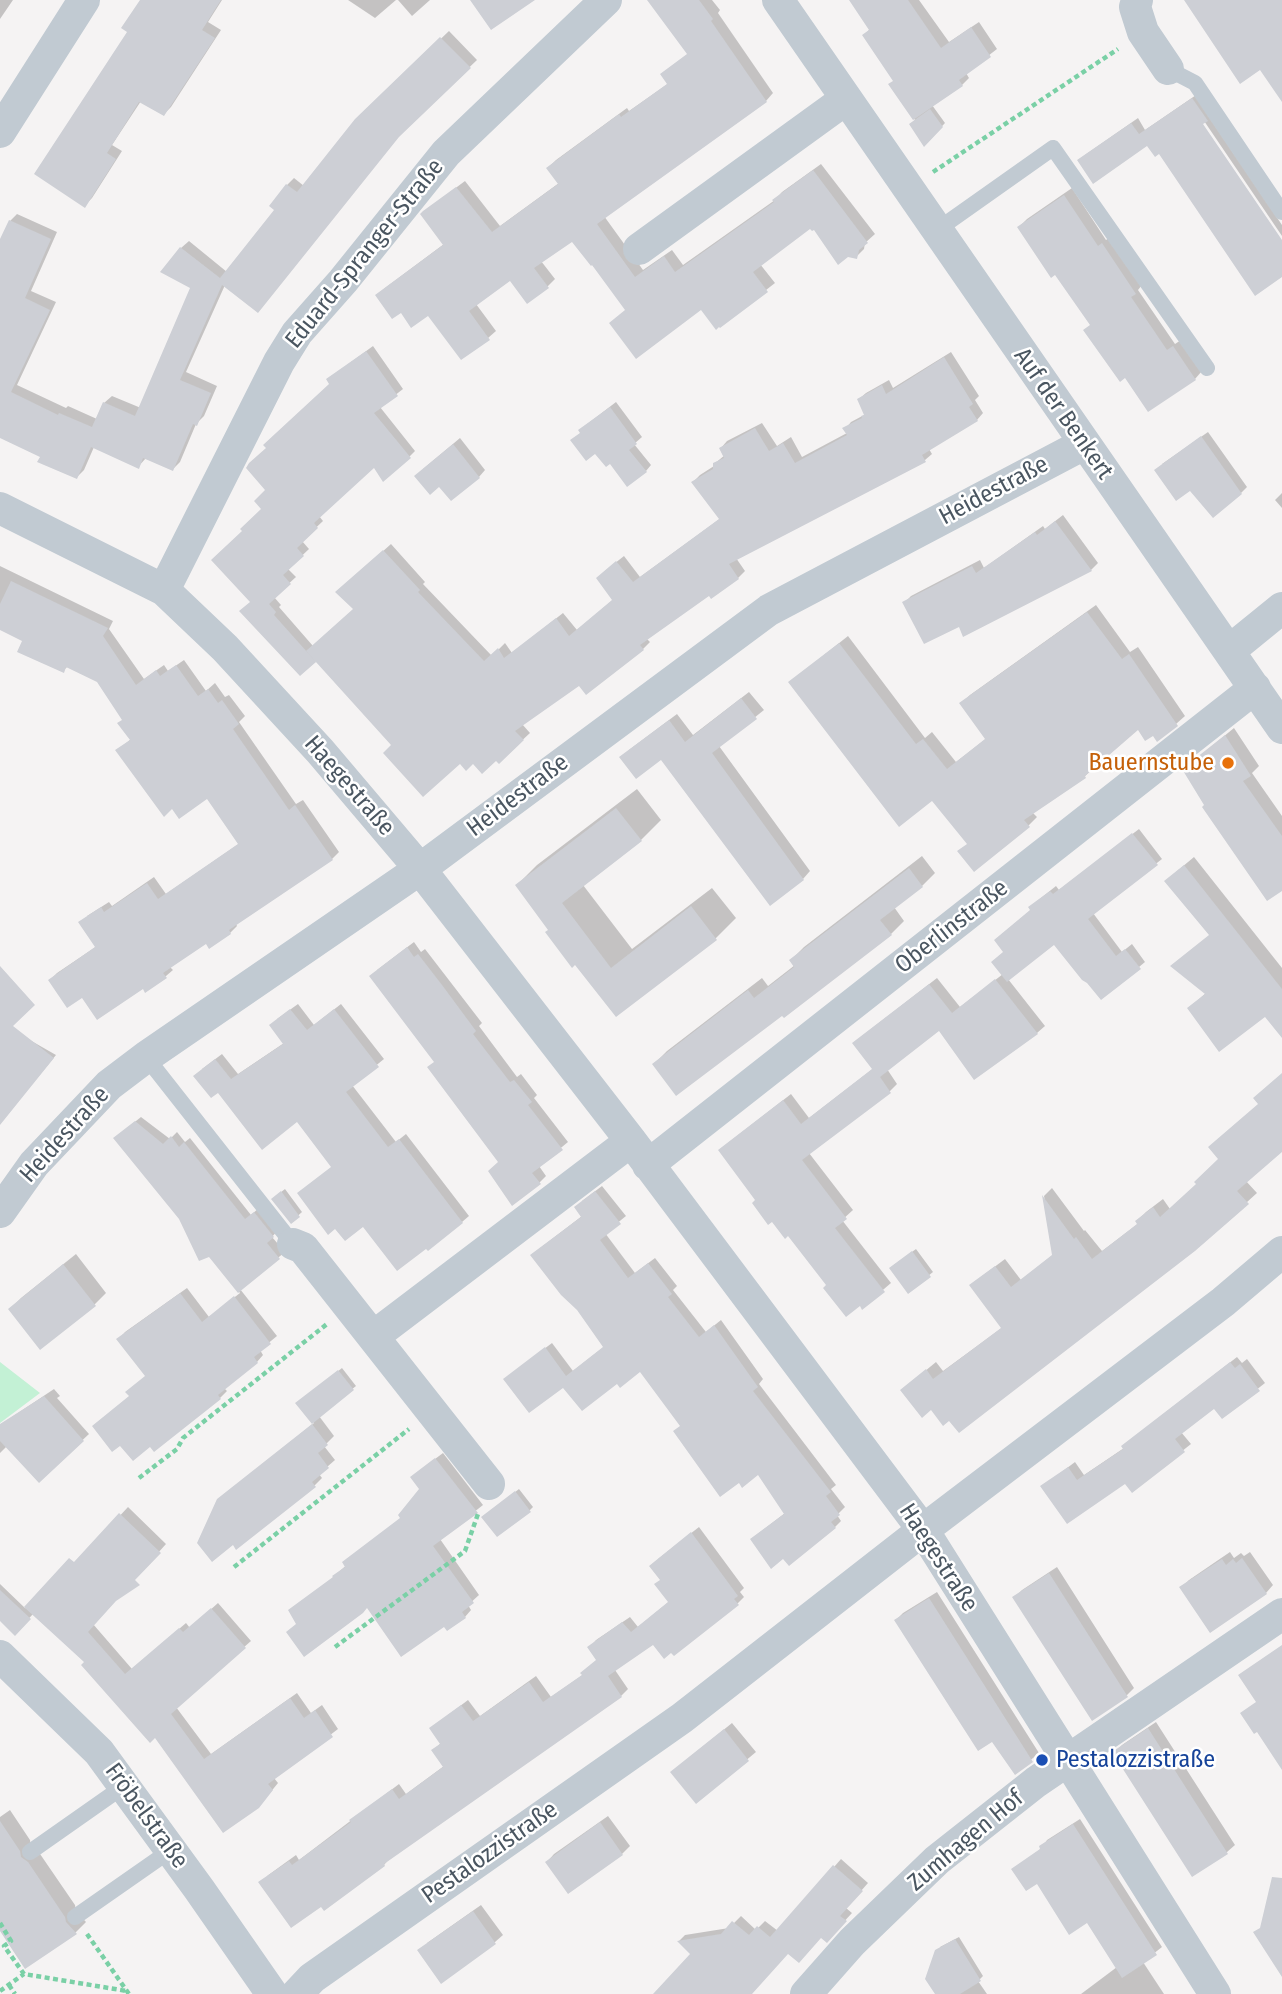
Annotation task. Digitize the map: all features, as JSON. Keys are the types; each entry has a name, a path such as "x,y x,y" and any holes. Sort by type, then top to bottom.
{"street":[{"path":"0,132 84,0"},
{"name":"Eduard-Spranger-Straße","path":"164,590 279,362 298,334 446,153 606,0"},
{"name":"Auf der Benkert","path":"778,0 1282,728"},
{"path":"1137,0 1135,6 1143,32 1168,69"},
{"path":"639,249 846,99"},
{"name":"Heidestraße","path":"0,1212 34,1164 108,1085 420,869 769,610 1084,444"},
{"name":"Haegestraße","path":"0,508 164,590 225,648 320,751 420,869 640,1153 923,1530 1215,1994"},
{"path":"1228,651 1282,608"},
{"name":"Oberlinstraße","path":"640,1153 1255,688"},
{"path":"374,1336 640,1153"},
{"path":"293,1244 303,1248 489,1484"},
{"name":"Pestalozzistraße","path":"297,1994 312,1978 682,1718 923,1530 1223,1302 1282,1252"},
{"name":"Zumhagen Hof","path":"806,1994 852,1942 937,1860 1036,1782 1282,1614"},
{"name":"Fröbelstraße","path":"0,1656 99,1752 272,1994"}],"lane":[{"path":"1168,69 1195,83 1282,212"},
{"path":"937,230 1053,148 1207,368"},
{"path":"146,1057 293,1244"},
{"path":"30,1852 124,1786"},
{"path":"75,1917 171,1850"}],"path":[{"path":"909,188 1143,32"},
{"path":"139,1478 177,1449 183,1438 350,1306"},
{"path":"234,1567 432,1411"},
{"path":"335,1647 465,1551 489,1484"},
{"path":"75,1917 128,1992"},
{"path":"0,1923 11,1941 4,1946 24,1974 128,1992"},
{"path":"0,1991 24,1974"},
{"path":"9,1985 15,1994"}],"green space":[{"path":"0,1362 40,1393 0,1423"}],"building":[{"path":"140,0 221,0 202,30 215,38 164,116 139,102 107,153 116,159 85,208 34,174 127,32 121,28"},
{"path":"470,0 535,0 491,30"},
{"path":"647,0 699,0 767,102 597,224 635,277 664,256 675,272 774,202 772,200 813,170 868,243 859,250 857,259 848,257 838,265 814,230 810,229 753,272 768,292 720,328 716,330 701,310 636,359 609,323 625,310 572,242 534,268 549,288 527,304 510,281 469,311 490,340 461,360 428,316 411,328 401,313 392,319 375,295 443,245 420,214 423,211 456,187 492,232 558,184 546,168 619,114 621,117 667,84 660,74 687,54"},
{"path":"849,0 908,0 941,48 971,27 991,57 959,80 963,86 913,120 888,84 893,81 862,35 869,30"},
{"path":"1184,0 1282,0 1282,102 1260,70 1240,84"},
{"path":"440,37 471,68 399,137 258,313 222,285 180,380 211,393 197,426 193,424 173,471 143,458 139,469 91,447 77,479 37,462 40,457 0,438 0,239 9,220 51,239 25,298 50,310 11,392 58,415 59,413 92,427 103,402 135,416 190,288 160,272 180,247 220,278 274,210 269,206 286,184 297,192 355,119"},
{"path":"1192,98 1208,121 1203,124 1282,240 1282,277 1255,296 1159,154 1155,157 1147,146 1093,184 1077,160 1131,123 1139,134"},
{"path":"930,109 943,127 924,147 909,124"},
{"path":"1064,195 1098,246 1102,243 1136,294 1131,297 1167,350 1173,346 1196,380 1148,412 1125,378 1120,382 1083,330 1090,325 1055,275 1051,278 1017,227"},
{"path":"366,351 398,396 374,413 411,458 383,482 374,468 314,523 318,528 297,548 304,556 283,575 291,584 269,604 276,612 274,615 316,662 300,676 239,611 250,602 211,560 261,509 254,501 265,490 246,468 249,463 266,448 263,445 329,384 326,379"},
{"path":"944,357 973,404 969,407 978,421 922,455 926,462 729,564 739,579 711,599 709,596 640,645 644,650 586,695 579,686 515,731 524,740 499,764 496,761 482,774 473,764 466,771 460,764 423,797 383,753 391,745 306,651 353,609 335,592 383,550 420,590 418,592 484,661 498,648 504,658 556,618 569,636 612,600 596,578 616,561 633,582 719,519 691,482 713,469 713,463 724,458 719,448 755,428 769,451 783,443 795,463 847,435 842,428 864,415 857,399 882,385 886,394"},
{"path":"610,407 637,444 629,450 647,472 627,487 610,464 606,467 595,454 586,461 570,440 580,433 578,430"},
{"path":"1201,436 1242,494 1213,518 1190,491 1176,501 1154,470"},
{"path":"453,444 480,478 451,501 439,487 430,495 414,476"},
{"path":"1055,521 1092,571 963,637 959,627 924,644 902,602 972,566 976,573"},
{"path":"11,581 108,628 103,636 136,685 156,670 160,676 176,665 198,696 208,689 218,703 222,700 239,724 233,729 289,810 295,805 333,860 229,930 231,934 209,949 206,944 163,973 167,978 145,993 143,989 97,1020 82,998 67,1008 48,980 95,947 78,922 101,907 104,912 147,883 158,899 238,844 207,799 179,819 172,809 164,817 115,750 130,740 117,723 122,720 97,682 66,667 64,673 17,652 22,641 0,630 0,604"},
{"path":"1087,612 1122,659 1129,654 1178,726 1157,742 1153,736 1145,741 1138,730 1085,776 1086,778 1024,820 1030,827 974,872 957,851 967,844 932,801 899,827 788,682 839,643 916,744 923,739 947,769 985,739 959,703"},
{"path":"741,698 757,719 712,753 804,880 770,906 661,760 636,779 619,757 669,720 685,742"},
{"path":"1225,735 1251,776 1243,781 1282,836 1282,891 1267,901 1202,807 1204,805 1182,769"},
{"path":"616,808 642,841 562,903 611,968 691,906 717,940 616,1017 575,965 572,968 515,885"},
{"path":"1132,833 1158,865 1088,919 1116,956 1125,949 1141,969 1101,1000 1054,945 1007,982 991,962 1003,952 994,940 1030,910 1028,907 1050,891 1053,894"},
{"path":"1184,865 1282,989 1282,1038 1265,1017 1219,1052 1187,1008 1205,994 1170,966 1209,935 1164,881"},
{"path":"909,868 923,887 880,920 892,935 676,1096 652,1064 748,990 754,998 794,967 789,960"},
{"path":"407,947 414,957 418,954 442,985 476,1031 473,1034 510,1082 514,1080 532,1102 528,1105 563,1150 532,1173 541,1184 512,1206 488,1171 498,1162 427,1067 434,1062 369,976"},
{"path":"0,966 35,1005 13,1026 54,1058 0,1125"},
{"path":"995,979 1038,1034 974,1080 939,1031 880,1077 891,1093 802,1160 847,1219 835,1228 885,1292 862,1310 860,1306 846,1317 823,1288 826,1285 788,1236 785,1239 772,1222 768,1225 752,1203 755,1200 718,1150 783,1100 801,1124 872,1069 852,1043 929,984 952,1013"},
{"path":"290,1009 307,1030 334,1009 379,1067 346,1092 388,1147 399,1139 463,1223 397,1271 363,1227 345,1241 335,1229 328,1235 297,1193 331,1167 297,1122 262,1150 218,1093 211,1098 193,1076 215,1059 231,1079 283,1044 269,1025"},
{"path":"1282,1073 1282,1152 1237,1191 1249,1204 1195,1251 959,1433 949,1421 943,1426 931,1410 922,1418 900,1390 926,1369 933,1379 1001,1328 969,1285 995,1266 1011,1287 1052,1255 1042,1195 1092,1259 1137,1224 1135,1221 1153,1207 1160,1217 1196,1184 1194,1182 1218,1159 1208,1147 1258,1104 1253,1098"},
{"path":"135,1121 163,1144 171,1136 179,1147 184,1142 245,1219 254,1212 274,1237 267,1243 280,1259 238,1293 209,1257 199,1261 179,1219 113,1138"},
{"path":"281,1191 300,1217 291,1224 271,1199"},
{"path":"595,1191 621,1224 600,1240 628,1278 648,1263 672,1294 668,1297 699,1337 714,1325 758,1387 753,1391 831,1492 826,1496 840,1515 831,1522 836,1528 789,1566 783,1559 771,1569 750,1539 784,1514 758,1475 742,1488 739,1483 720,1497 673,1431 680,1426 640,1372 620,1388 617,1384 582,1411 563,1388 529,1413 503,1379 545,1347 566,1376 603,1347 577,1310 561,1295 530,1255 581,1217 574,1207"},
{"path":"912,1251 931,1277 908,1294 889,1268"},
{"path":"63,1264 96,1306 40,1350 8,1309"},
{"path":"180,1293 202,1322 234,1296 271,1344 254,1357 258,1363 218,1395 221,1399 154,1452 150,1447 133,1461 120,1446 112,1452 92,1426 129,1396 125,1392 145,1376 116,1339"},
{"path":"1230,1362 1235,1368 1240,1364 1260,1391 1222,1419 1214,1409 1175,1439 1185,1452 1132,1493 1125,1484 1067,1524 1040,1486 1068,1467 1077,1480 1123,1449 1121,1446"},
{"path":"338,1370 354,1390 312,1424 295,1403"},
{"path":"44,1396 84,1441 39,1483 0,1441 0,1424"},
{"path":"312,1424 328,1445 318,1453 329,1468 312,1482 316,1487 236,1550 233,1545 212,1562 197,1543 217,1499"},
{"path":"435,1458 478,1513 433,1546 474,1603 462,1612 466,1618 447,1631 444,1627 401,1657 367,1608 304,1657 286,1632 296,1624 288,1610 333,1577 345,1567 342,1562 400,1518 398,1515 419,1489 410,1477"},
{"path":"515,1491 531,1512 497,1537 481,1517"},
{"path":"119,1513 161,1553 135,1580 140,1585 116,1601 88,1632 125,1674 179,1628 183,1632 211,1608 246,1648 171,1714 204,1759 290,1698 304,1718 315,1710 333,1737 268,1784 273,1790 259,1808 223,1833 155,1738 150,1743 81,1665 84,1662 24,1607 69,1558 74,1562"},
{"path":"691,1532 738,1596 734,1599 739,1605 674,1656 671,1653 664,1659 653,1645 608,1676 622,1697 384,1864 385,1866 324,1911 321,1907 291,1928 258,1882 289,1861 292,1865 392,1789 399,1799 443,1767 431,1750 440,1744 429,1728 461,1705 473,1721 529,1682 543,1702 582,1675 580,1673 596,1660 587,1647 622,1622 631,1632 668,1602 654,1584 660,1580 649,1566"},
{"path":"1242,1558 1267,1594 1210,1633 1179,1587 1222,1559 1226,1565 1233,1559 1236,1563"},
{"path":"1049,1573 1128,1697 1092,1721 1012,1597"},
{"path":"0,1590 31,1619 15,1636 0,1621"},
{"path":"929,1598 1033,1762 1015,1775 992,1742 978,1751 894,1620"},
{"path":"1282,1645 1282,1770 1257,1732 1254,1734 1240,1713 1256,1702 1238,1675"},
{"path":"1148,1728 1228,1854 1192,1877 1112,1752"},
{"path":"724,1729 749,1761 696,1804 670,1772"},
{"path":"0,1821 20,1851 21,1857 28,1862 66,1922 77,1934 25,1969 0,1931"},
{"path":"600,1822 623,1855 568,1894 545,1862"},
{"path":"1073,1824 1157,1955 1122,1978 1087,1923 1069,1935 1037,1884 1026,1891 1011,1869 1040,1849 1039,1846"},
{"path":"833,1865 863,1891 840,1916 847,1921 827,1943 821,1938 799,1963 788,1954 752,1994 653,1994 690,1954 677,1941 721,1934 732,1921 749,1935 757,1926 770,1937"},
{"path":"1272,1877 1282,1878 1282,1977 1253,1932 1260,1928"},
{"path":"473,1911 496,1944 441,1984 417,1950"},
{"path":"955,1939 981,1981 960,1994 935,1994 925,1979 935,1950"}],"place":[{"name":"Bauernstube","path":"1228,763"},
{"name":"Pestalozzistraße","path":"1042,1760"}]}
